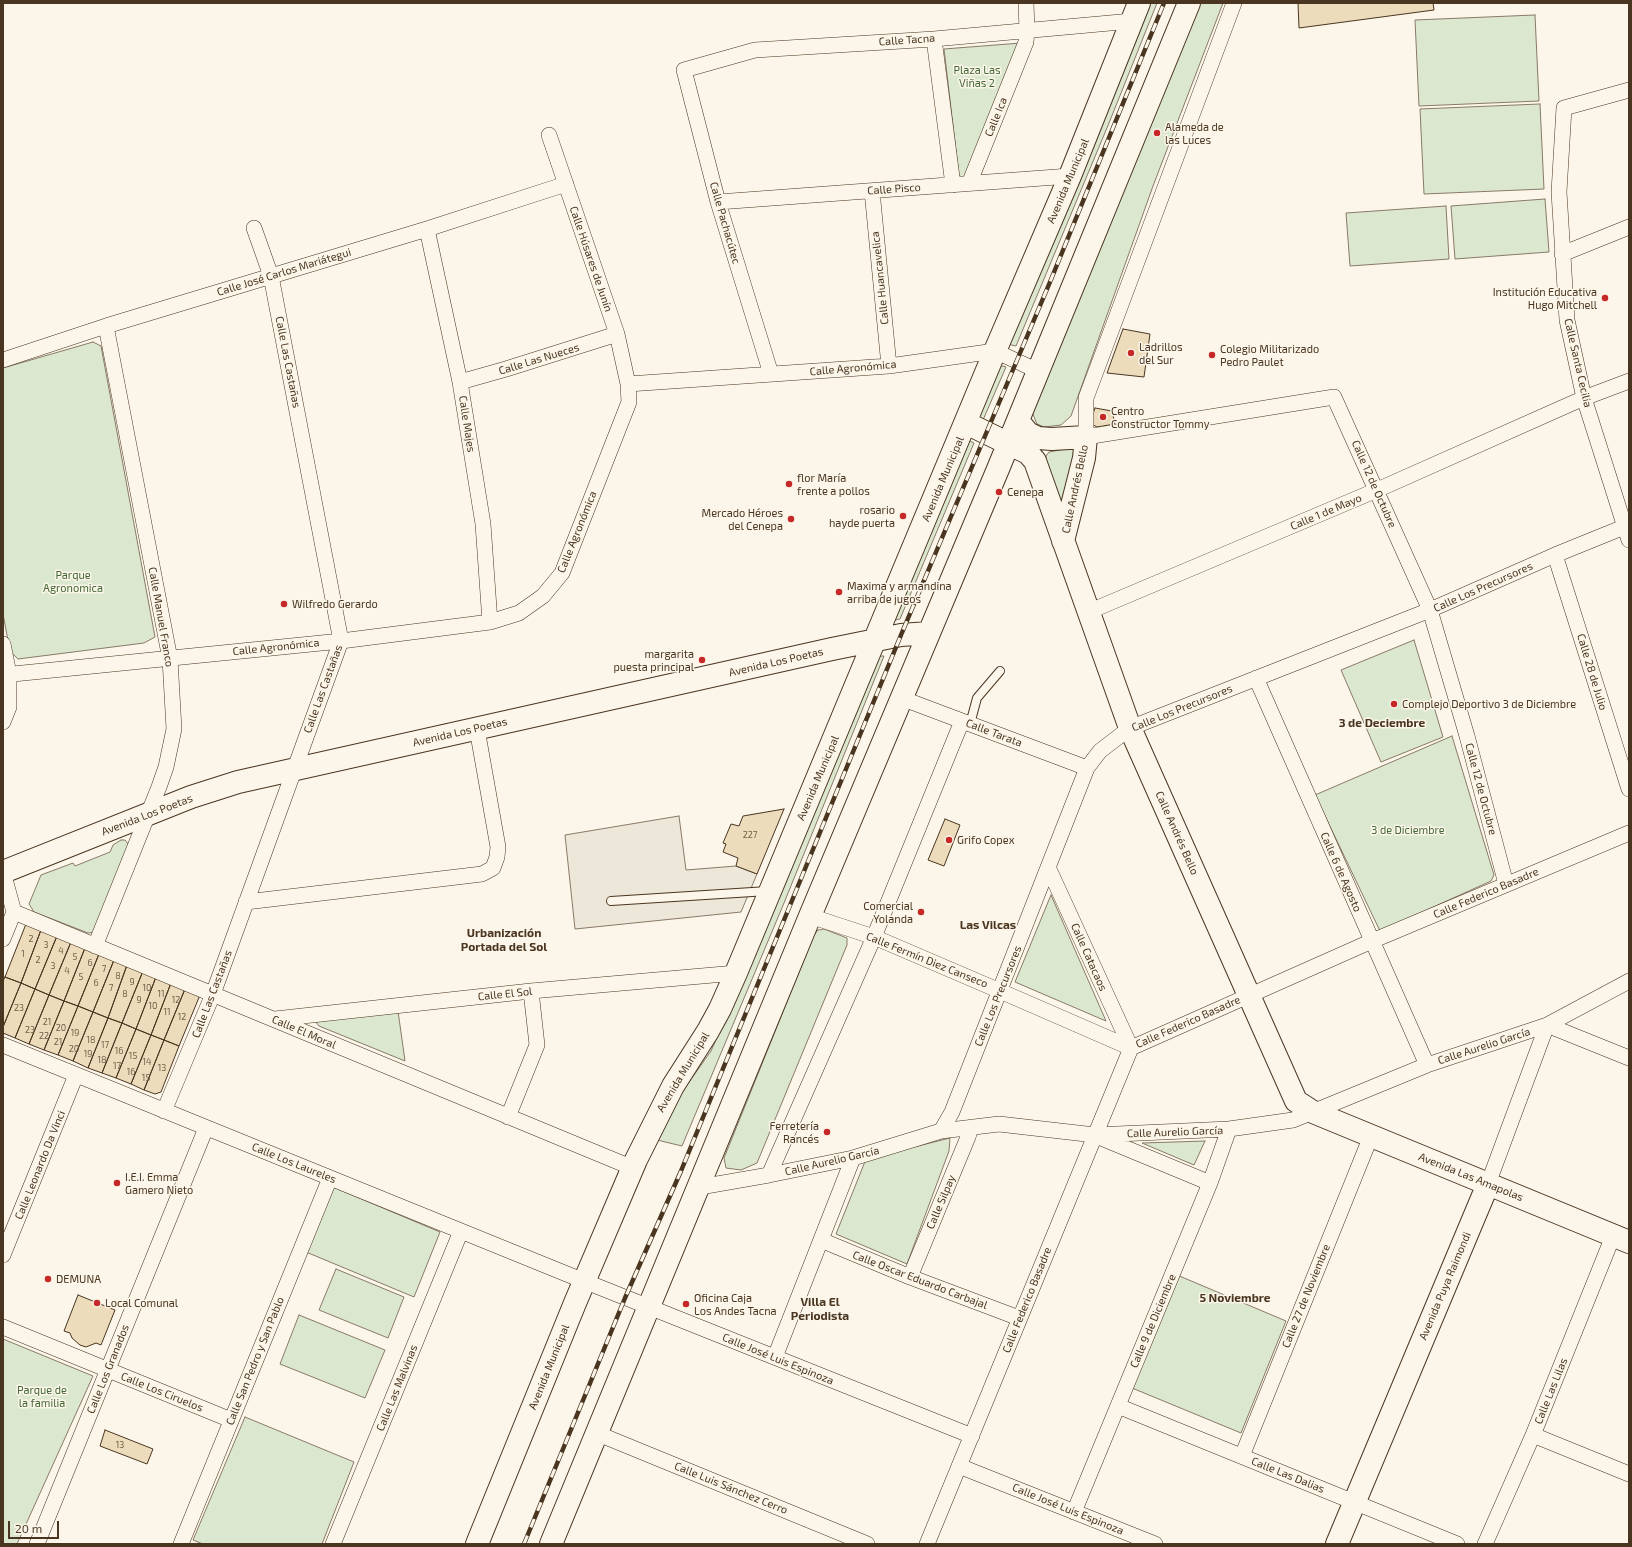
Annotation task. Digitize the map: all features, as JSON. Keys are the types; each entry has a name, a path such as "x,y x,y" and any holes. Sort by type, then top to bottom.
{"main road":[{"path":"551,1544 648,1307 700,1187 810,916 1009,444 1190,3"},
{"name":"Avenida Municipal","path":"477,1544 584,1281 633,1168 669,1092 708,1031 720,1009 736,973 995,351 1070,176 1136,12"},
{"name":"Calle 12 de Octubre","path":"1018,421 1028,434 1038,438 1052,439 1086,437"},
{"name":"Calle Andrés Bello","path":"966,423 1028,453 1035,461 1130,728 1296,1101 1314,1112"},
{"name":"Calle Andrés Bello","path":"1063,541 1084,458 1086,437"},
{"name":"Avenida Los Poetas","path":"3,872 150,813 238,782 901,635 929,633"},
{"name":"Avenida Las Amapolas","path":"1314,1112 1621,1239"},
{"name":"Avenida Puya Raimondi","path":"1337,1544 1488,1184"}],"street":[{"name":"Calle Ica","path":"969,184 1026,42 1026,3"},
{"path":"1086,437 1086,398 1234,3"},
{"name":"Calle Tacna","path":"684,70 755,50 934,39 1027,30 1136,12"},
{"path":"934,39 953,185"},
{"name":"Calle Pachacútec","path":"684,70 718,202 771,374"},
{"name":"Calle Santa Cecilia","path":"1628,531 1584,398 1567,320 1558,192 1564,108 1629,90"},
{"name":"Calle Húsares de Junín","path":"550,135 617,334 628,384"},
{"name":"Calle Pisco","path":"718,202 1070,176"},
{"name":"Calle José Carlos Mariátegui","path":"3,360 106,326 427,229 566,184"},
{"name":"Calle Huancavelica","path":"872,191 889,366"},
{"path":"1562,254 1629,227"},
{"name":"Calle Las Castañas","path":"164,1110 213,994 341,641 271,276 254,228"},
{"name":"Calle Majes","path":"427,229 460,382 483,524 490,622"},
{"name":"Calle Manuel Franco","path":"95,946 150,813 166,767 174,729 170,658 106,326"},
{"name":"Calle Las Nueces","path":"460,382 506,370 617,334"},
{"path":"995,351 1038,371"},
{"name":"Calle Agronómica","path":"6,674 341,641 490,622 519,613 543,596 562,573 629,402 628,384 889,366 995,351"},
{"name":"Calle 1 de Mayo","path":"1088,612 1377,490 1584,398 1629,381"},
{"name":"Calle 12 de Octubre","path":"1086,437 1334,397 1430,610 1467,736 1506,884"},
{"name":"Calle Los Precursores","path":"941,1131 952,1112 1087,768 1100,751 1130,728 1430,610 1555,555 1628,531"},
{"name":"Calle 28 de Julio","path":"1555,555 1629,789"},
{"path":"3,644 9,707 3,722"},
{"name":"Calle 6 de Agosto","path":"1256,678 1427,1065"},
{"name":"Calle Tarata","path":"901,698 1087,768"},
{"path":"769,1175 874,937 966,722"},
{"path":"246,902 482,874 493,868 498,847 476,729"},
{"name":"Calle Federico Basadre","path":"927,1544 1130,1048 1372,941 1629,833"},
{"name":"Calle Catacaos","path":"1048,867 1130,1048"},
{"path":"3,872 14,912 3,939"},
{"name":"Calle El Moral","path":"14,912 633,1168"},
{"name":"Calle Fermín Diez Canseco","path":"810,916 874,937 1130,1048"},
{"name":"Calle El Sol","path":"274,1020 531,991 736,973"},
{"name":"Calle Aurelio García","path":"700,1187 853,1158 941,1131 971,1127 999,1124 1095,1135 1229,1129 1293,1120 1427,1065 1547,1025 1629,981"},
{"path":"508,1117 537,1045 531,991"},
{"path":"1547,1025 1629,1058"},
{"name":"Avenida Puya Raimondi","path":"1488,1184 1547,1025"},
{"name":"Calle Los Laureles","path":"3,1045 584,1281"},
{"name":"Calle Leonardo Da Vinci","path":"3,1255 76,1075"},
{"name":"Calle Silpay","path":"910,1277 971,1127"},
{"name":"Calle Los Granados","path":"36,1544 206,1128"},
{"name":"Calle 9 de Diciembre","path":"1074,1512 1210,1183 1229,1129"},
{"path":"1095,1135 1210,1183"},
{"name":"Calle 27 de Noviembre","path":"1242,1456 1371,1136"},
{"path":"775,1357 853,1158"},
{"name":"Calle San Pedro y San Pablo","path":"181,1544 330,1178"},
{"name":"Calle Las Malvinas","path":"334,1544 461,1232"},
{"name":"Calle Las Lilas","path":"1485,1544 1621,1239"},
{"name":"Calle Oscar Eduardo Carbajal","path":"821,1240 910,1277 1020,1318"},
{"name":"Calle José Luis Espinoza","path":"584,1281 972,1436"},
{"name":"Calle Los Ciruelos","path":"3,1327 231,1420"},
{"name":"Calle Las Dalias","path":"1118,1406 1457,1544"},
{"name":"Calle Luis Sánchez Cerro","path":"596,1433 866,1544"},
{"path":"1533,1435 1629,1474"},
{"name":"Calle José Luis Espinoza","path":"959,1466 1155,1544"}],"lane":[{"path":"966,722 977,698 1000,670"},
{"path":"611,901 771,891"}],"green space":[{"path":"1148,3 1157,3 1109,123 1016,346 1007,344"},
{"path":"1197,3 1223,3 1153,186 1071,416 1061,425 1044,427 1037,424 1032,412"},
{"path":"1535,15 1539,101 1419,106 1415,20"},
{"name":"Plaza Las Viñas 2","path":"1021,43 967,178 959,176 944,49"},
{"path":"1540,104 1544,189 1424,194 1420,109"},
{"path":"1545,199 1549,252 1455,259 1451,206"},
{"path":"1446,206 1449,259 1350,266 1346,213"},
{"name":"Parque Agronomica","path":"93,342 101,346 155,637 144,643 18,659 10,651 3,614 3,368"},
{"path":"999,365 1006,367 983,420 978,416"},
{"path":"968,440 974,443 900,619 891,621"},
{"path":"1070,448 1075,450 1064,506 1060,506 1046,456 1049,452"},
{"name":"Complejo Deportivo 3 de Diciembre","path":"1414,640 1443,737 1381,762 1341,670"},
{"path":"878,656 884,656 784,903 682,1146 657,1140 677,1099 711,1051"},
{"name":"3 de Diciembre","path":"1452,736 1494,875 1491,881 1380,931 1315,795"},
{"path":"121,840 125,840 130,846 96,932 88,933 34,912 29,904 41,875 73,863 75,866 110,852 113,845"},
{"path":"1051,895 1106,1021 1015,982"},
{"path":"824,929 847,938 847,945 757,1163 741,1170 726,1168 724,1158 814,935 818,930"},
{"path":"398,1011 405,1061 319,1026 315,1021"},
{"path":"950,1138 949,1151 907,1264 836,1234 866,1159"},
{"path":"1205,1141 1194,1165 1142,1143"},
{"path":"333,1187 440,1232 414,1297 306,1252"},
{"path":"336,1269 404,1297 388,1338 319,1310"},
{"path":"1177,1275 1286,1321 1241,1433 1132,1388"},
{"path":"299,1315 385,1350 365,1398 280,1364"},
{"name":"Parque de la familia","path":"3,1339 93,1376 17,1544 3,1544"},
{"path":"245,1417 354,1462 322,1544 203,1544 193,1540"}],"shaded area":[{"path":"679,816 686,870 736,866 757,874 741,912 575,929 565,835"}],"building":[{"path":"1298,3 1433,3 1434,10 1299,28"},
{"name":"Ladrillos del Sur","path":"1123,329 1150,334 1144,377 1107,373"},
{"name":"Centro Constructor Tommy","path":"1095,408 1112,411 1115,424 1097,427 1090,423"},
{"path":"784,809 757,874 736,866 738,858 723,852 726,844 723,843 731,824 739,826 743,816"},
{"path":"945,819 960,825 944,866 928,860"},
{"path":"26,924 41,930 21,983 5,977"},
{"path":"41,930 57,936 35,989 21,983"},
{"path":"57,936 71,942 49,995 35,989"},
{"path":"71,942 85,948 64,1001 49,995"},
{"path":"85,948 99,954 78,1006 64,1001"},
{"path":"99,954 114,960 93,1012 78,1006"},
{"path":"114,960 127,965 108,1018 93,1012"},
{"path":"127,965 143,971 122,1023 108,1018"},
{"path":"143,971 156,977 136,1029 122,1023"},
{"path":"5,977 21,983 3,1027 3,981"},
{"path":"156,977 171,983 151,1035 136,1029"},
{"path":"21,983 35,989 15,1038 3,1033 3,1027"},
{"path":"171,983 185,989 164,1040 151,1035"},
{"path":"35,989 49,995 29,1044 15,1038"},
{"path":"185,989 200,995 179,1046 164,1040"},
{"path":"49,995 64,1001 44,1050 29,1044"},
{"path":"64,1001 78,1006 58,1055 44,1050"},
{"path":"78,1006 93,1012 73,1061 58,1055"},
{"path":"93,1012 108,1018 88,1068 73,1061"},
{"path":"108,1018 122,1023 102,1073 88,1068"},
{"path":"122,1023 136,1029 116,1078 102,1073"},
{"path":"136,1029 151,1035 131,1084 116,1078"},
{"path":"151,1035 164,1040 144,1090 131,1084"},
{"path":"164,1040 179,1046 161,1092 155,1094 144,1090"},
{"path":"78,1295 115,1310 101,1345 96,1343 86,1347 80,1345 72,1338 70,1333 64,1331"},
{"path":"105,1430 153,1449 147,1464 100,1446"}],"railway":[{"path":"524,1544 625,1298 681,1171 901,635 1050,282 1164,3"}],"place":[{"name":"Alameda de las Luces","path":"1157,133"},
{"name":"Institución Educativa Hugo Mitchell","path":"1605,298"},
{"name":"Ladrillos del Sur","path":"1131,353"},
{"name":"Colegio Militarizado Pedro Paulet","path":"1212,355"},
{"name":"Centro Constructor Tommy","path":"1103,417"},
{"name":"flor María frente a pollos","path":"789,484"},
{"name":"Cenepa","path":"999,492"},
{"name":"rosario hayde puerta","path":"903,516"},
{"name":"Mercado Héroes del Cenepa","path":"791,519"},
{"name":"Maxima y armandina arriba de jugos","path":"839,592"},
{"name":"Wilfredo Gerardo","path":"284,604"},
{"name":"margarita puesta principal","path":"702,660"},
{"name":"Complejo Deportivo 3 de Diciembre","path":"1394,704"},
{"name":"Grifo Copex","path":"949,840"},
{"name":"Comercial Yolanda","path":"921,912"},
{"name":"Ferretería Rancés","path":"827,1132"},
{"name":"I.E.I. Emma Gamero Nieto","path":"117,1183"},
{"name":"DEMUNA","path":"48,1279"},
{"name":"Local Comunal","path":"97,1303"},
{"name":"Oficina Caja Los Andes Tacna","path":"686,1304"}],"district":[{"name":"3 de Deciembre","path":"1382,723"},
{"name":"Las Vilcas","path":"988,925"},
{"name":"Urbanización Portada del Sol","path":"504,940"},
{"name":"5 Noviembre","path":"1235,1298"},
{"name":"Villa El Periodista","path":"820,1309"}]}
